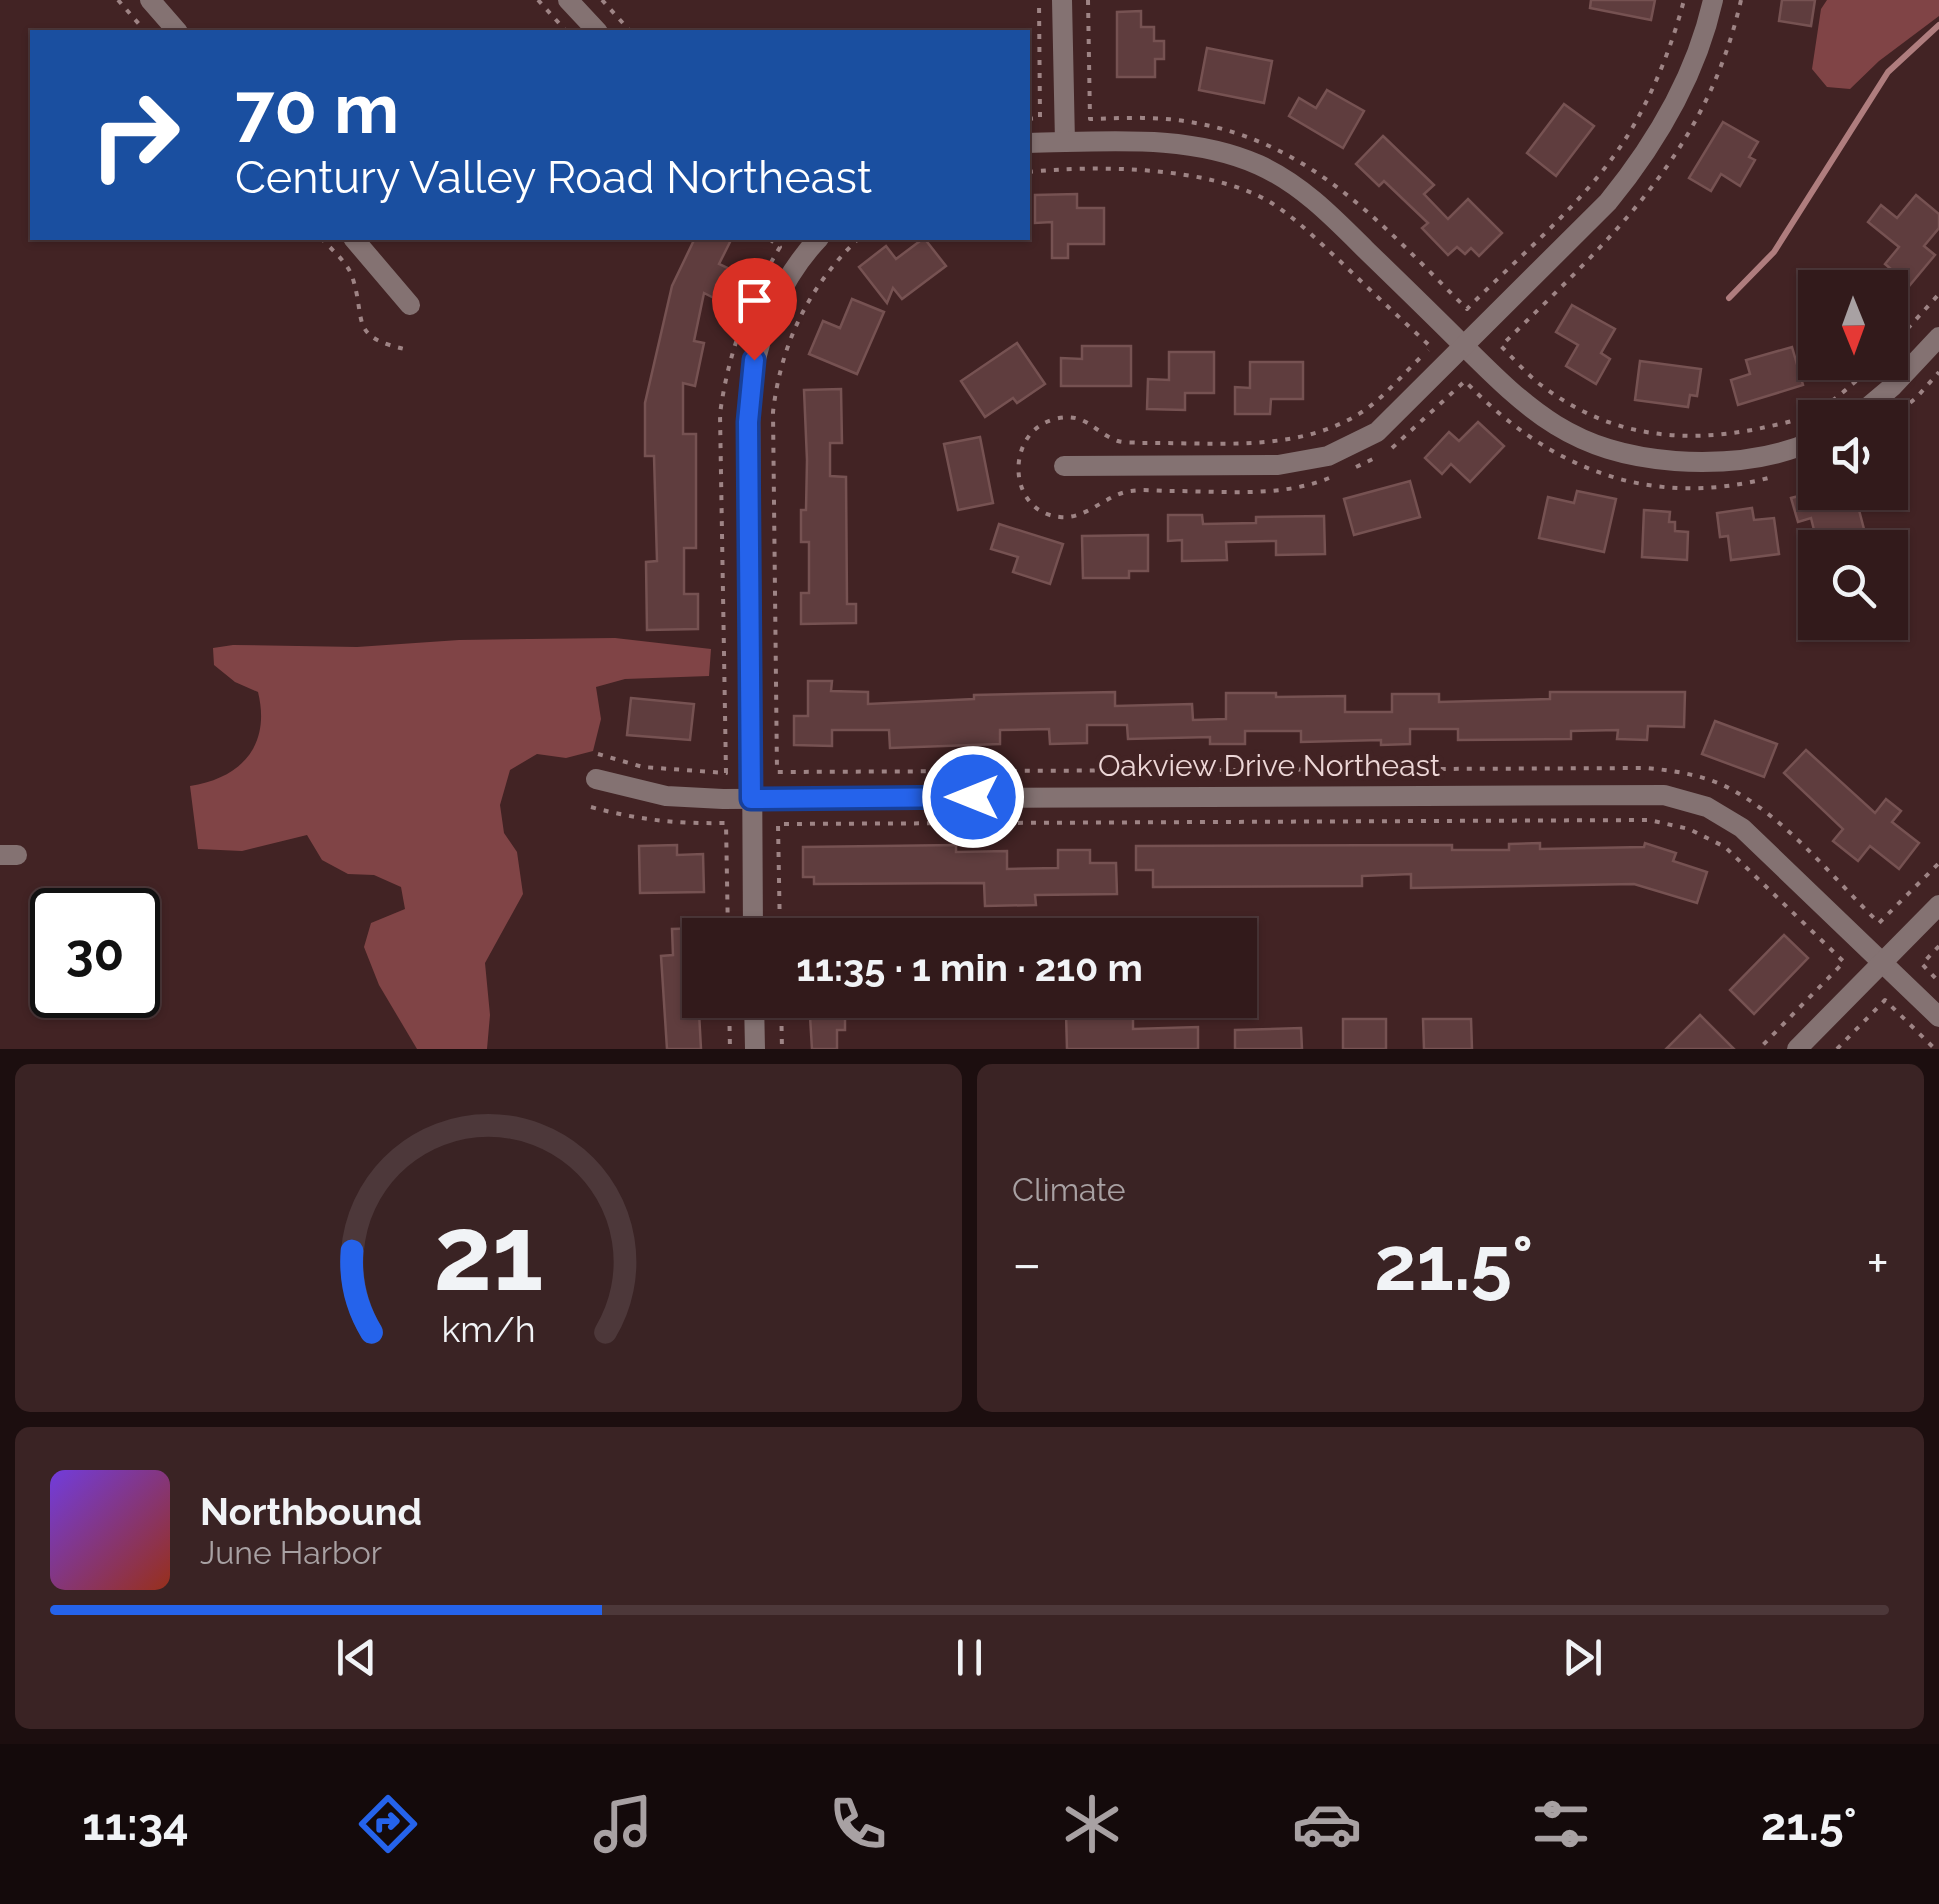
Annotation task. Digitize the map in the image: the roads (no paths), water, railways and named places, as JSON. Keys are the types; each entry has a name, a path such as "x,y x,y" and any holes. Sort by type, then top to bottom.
{"street":[{"path":"150,0 176,30"},
{"path":"568,0 596,30"},
{"path":"1062,0 1065,142"},
{"path":"1064,466 1278,465 1328,456 1377,432 1608,202 1640,163 1684,84 1701,44 1712,0"},
{"path":"1030,144 1168,143 1207,148 1261,166 1324,208 1516,399 1539,416 1601,447 1666,460 1716,462 1768,455 1798,445"},
{"path":"354,240 410,304"},
{"path":"753,918 750,390 764,328 813,240"},
{"path":"1876,400 1939,337"},
{"name":"Oakview Drive Northeast","path":"596,778 666,796 751,799 1664,795 1707,807 1742,828 1939,1017"},
{"path":"1797,1049 1939,906"},
{"path":"754,1018 755,1049"}],"waterway":[{"path":"1729,298 1774,252 1888,72 1939,25"}]}
